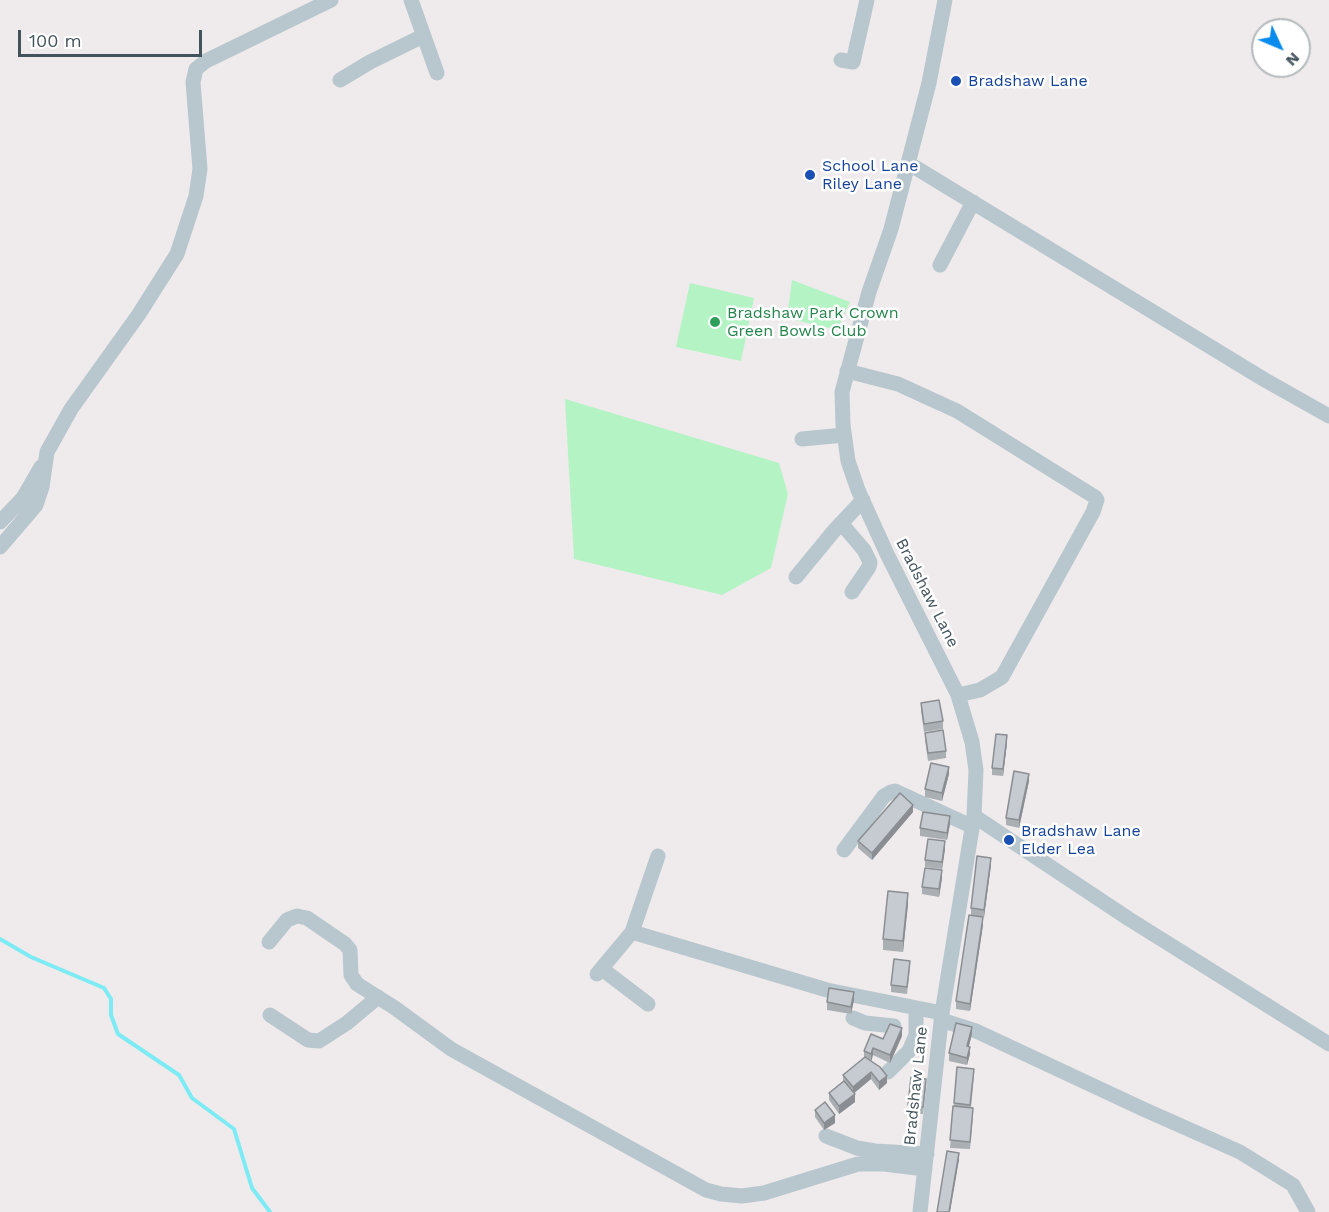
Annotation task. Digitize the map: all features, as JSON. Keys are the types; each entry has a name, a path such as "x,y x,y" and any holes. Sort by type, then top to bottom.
{"street":[{"path":"0,548 36,505 42,487 47,452 71,409 139,315 177,254 196,196 200,169 192,82 196,69 206,61 331,0"},
{"path":"411,0 437,72"},
{"path":"841,60 853,62 867,0"},
{"name":"Bradshaw Lane","path":"920,1212 942,1017 973,821 976,770 972,742 958,694 887,554 848,461 842,392 869,292 891,229 937,46 945,0"},
{"path":"340,80 370,62 423,36"},
{"path":"908,163 1265,380 1329,416"},
{"path":"940,265 973,202"},
{"path":"847,370 898,384 957,411 1095,496 1097,500 1093,512 1002,677 980,690 958,694"},
{"path":"802,438 844,435"},
{"path":"0,522 23,498 45,461"},
{"path":"796,578 863,500"},
{"path":"841,523 864,550 870,562 852,592"},
{"path":"844,850 884,796 891,792 973,821 1329,1044"},
{"path":"648,1004 599,972 632,932 658,856"},
{"path":"268,942 287,920 297,916 308,918 350,950 351,975 357,984 452,1049 706,1190 742,1196 764,1193 858,1164 926,1162"},
{"path":"632,932 827,990 916,1008 976,1031 1240,1152 1293,1185 1308,1212"},
{"path":"270,1016 308,1040 319,1041 347,1023 378,997"},
{"path":"873,999 859,1021 894,1026"},
{"path":"888,1072 909,1051 915,1035 916,1008"},
{"path":"826,1136 857,1148 926,1162"}],"green space":[{"path":"792,280 850,302 837,330 787,318"},
{"name":"Bradshaw Park Crown Green Bowls Club","path":"690,283 754,298 741,361 676,347"},
{"path":"565,399 779,463 788,494 771,568 722,595 574,559"}],"building":[{"path":"939,700 943,721 924,724 921,703"},
{"path":"943,730 946,751 928,753 925,733"},
{"path":"996,734 1007,735 1003,769 992,768"},
{"path":"931,763 949,767 942,793 925,789"},
{"path":"1014,771 1029,774 1019,820 1006,818"},
{"path":"900,793 913,805 872,853 858,841"},
{"path":"923,812 950,816 947,833 920,828"},
{"path":"928,839 945,841 942,862 925,860"},
{"path":"977,856 991,858 984,910 971,908"},
{"path":"925,868 942,870 939,889 922,887"},
{"path":"888,891 908,893 903,941 883,939"},
{"path":"969,915 983,917 970,1004 956,1001"},
{"path":"894,959 910,961 907,987 891,985"},
{"path":"829,988 854,992 851,1007 827,1002"},
{"path":"956,1023 972,1027 967,1046 970,1047 967,1058 949,1053"},
{"path":"890,1024 902,1028 890,1055 873,1048 871,1054 864,1051 871,1034 883,1039"},
{"path":"865,1057 880,1067 887,1076 879,1082 871,1072 853,1087 843,1075"},
{"path":"957,1067 974,1069 970,1105 954,1103"},
{"path":"911,1077 926,1079 923,1107 908,1105"},
{"path":"844,1081 855,1094 839,1106 829,1093"},
{"path":"825,1102 835,1115 824,1123 815,1110"},
{"path":"953,1106 973,1108 970,1142 950,1140"},
{"path":"947,1151 959,1153 949,1212 937,1212"}],"waterway":[{"path":"0,939 31,957 104,988 111,999 111,1015 118,1034 179,1075 192,1098 234,1129 252,1188 270,1212"}],"place":[{"name":"Bradshaw Lane","path":"956,81"},
{"name":"School Lane Riley Lane","path":"810,175"},
{"name":"Bradshaw Park Crown Green Bowls Club","path":"715,322"},
{"name":"Bradshaw Lane Elder Lea","path":"1009,840"}]}
